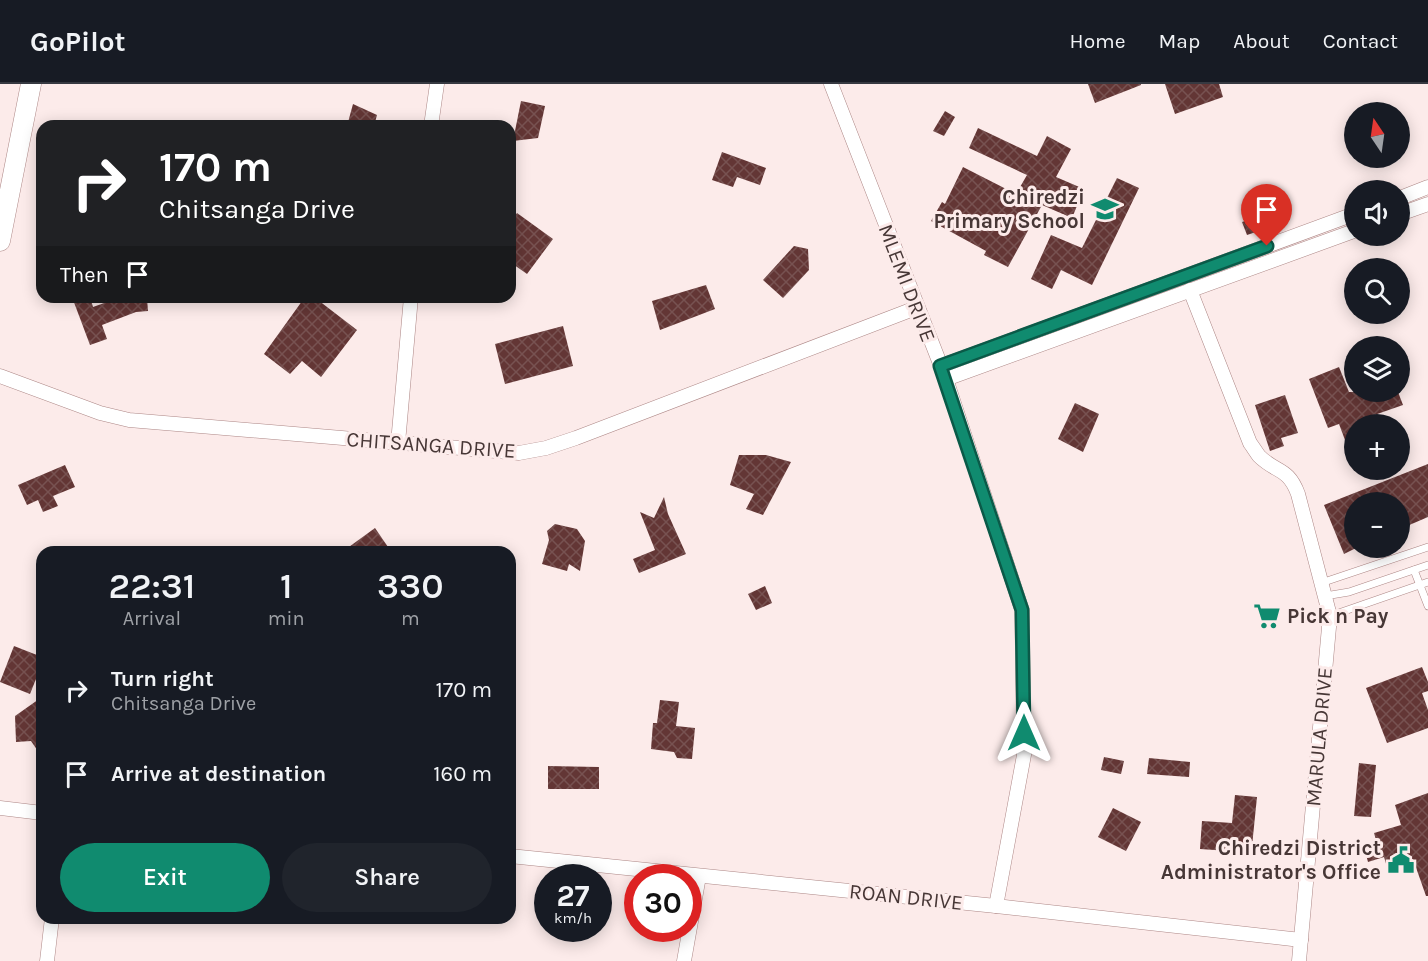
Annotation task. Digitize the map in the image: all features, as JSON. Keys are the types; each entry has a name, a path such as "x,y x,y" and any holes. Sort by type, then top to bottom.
{"street":[{"path":"0,240 32,84"},
{"path":"432,120 436,84"},
{"name":"MLEMI DRIVE","path":"831,84 943,373 1022,610 1024,755 996,906"},
{"path":"1410,194 1428,187"},
{"path":"1410,210 1428,204"},
{"path":"943,373 1344,218"},
{"path":"943,373 1190,291 1344,235"},
{"name":"MARULA DRIVE","path":"1190,291 1250,443 1260,456 1293,480 1330,616 1299,961"},
{"path":"398,443 410,303"},
{"name":"CHITSANGA DRIVE","path":"0,376 100,413 129,420 519,453 546,448 916,308"},
{"path":"0,808 36,812"},
{"name":"ROAN DRIVE","path":"516,857 624,868"},
{"name":"ROAN DRIVE","path":"702,876 1301,940"},
{"path":"46,961 51,924"},
{"path":"684,961 687,942"}],"lane":[{"path":"1323,590 1428,547"},
{"path":"1323,590 1349,592 1428,565"},
{"path":"1414,570 1424,584 1428,606"},
{"path":"1330,616 1424,584"}],"building":[{"path":"1088,84 1141,84 1141,85 1095,103"},
{"path":"1165,84 1219,84 1223,97 1175,114"},
{"path":"521,101 545,106 538,138 516,141 516,126"},
{"path":"353,104 377,115 376,120 349,120"},
{"path":"945,111 955,117 944,136 933,131"},
{"path":"978,128 1037,156 1047,136 1071,149 1056,177 1084,189 1072,218 1042,205 1008,267 984,255 986,251 931,221 942,202 945,204 963,167 1016,194 1027,175 969,148"},
{"path":"722,152 766,168 760,185 737,177 733,187 712,180"},
{"path":"1117,178 1139,188 1092,285 1061,270 1052,289 1031,279 1051,235 1082,248"},
{"path":"1277,210 1282,223 1247,235 1242,222"},
{"path":"516,214 553,239 527,274 516,266"},
{"path":"794,246 808,249 809,270 783,298 763,280"},
{"path":"706,285 715,309 660,330 652,301"},
{"path":"74,303 92,303 93,307 104,303 147,303 148,311 136,312 102,325 107,339 90,345"},
{"path":"301,303 322,303 357,330 321,377 302,361 290,374 264,354"},
{"path":"563,326 573,366 505,384 495,344"},
{"path":"1339,367 1344,380 1344,402 1402,402 1403,405 1377,414 1344,414 1344,437 1339,424 1328,428 1309,379"},
{"path":"1285,395 1298,433 1281,438 1284,446 1270,451 1255,405"},
{"path":"1075,403 1099,414 1083,452 1058,439"},
{"path":"739,455 766,455 791,462 763,515 746,509 754,494 730,485"},
{"path":"1428,464 1428,517 1410,525 1410,492 1357,492 1387,480 1410,480 1410,471"},
{"path":"65,465 75,487 53,496 58,506 43,512 38,500 27,505 18,485"},
{"path":"664,497 668,514 686,554 639,573 633,559 655,550 640,512 654,518"},
{"path":"1344,497 1344,554 1324,505"},
{"path":"555,524 577,529 585,541 580,571 569,564 567,571 542,564 549,540 547,531"},
{"path":"375,528 387,546 350,546"},
{"path":"765,586 772,603 756,610 748,594"},
{"path":"14,646 36,655 36,679 30,694 0,682"},
{"path":"1422,667 1428,682 1428,691 1422,693 1428,710 1428,728 1387,743 1366,688"},
{"path":"660,700 679,702 676,726 695,728 692,759 677,758 674,752 651,749 653,723 657,723"},
{"path":"36,701 36,748 31,741 16,742 15,716"},
{"path":"1104,757 1124,761 1121,774 1101,770"},
{"path":"1149,758 1190,762 1189,777 1147,774"},
{"path":"1359,763 1376,765 1371,817 1354,816"},
{"path":"548,766 599,767 599,789 548,789"},
{"path":"1428,793 1428,896 1426,896 1413,859 1387,867 1384,857 1368,862 1365,851 1378,847 1374,833 1401,825 1395,805"},
{"path":"1235,795 1257,797 1251,856 1229,854 1229,851 1200,849 1202,821 1232,823"},
{"path":"1113,808 1141,822 1126,851 1098,837"}],"place":[{"name":"Chiredzi Primary School","path":"1105,209"},
{"name":"Pick n Pay","path":"1267,616"},
{"name":"Chiredzi District Administrator's Office","path":"1401,860"}],"route":[{"path":"1024,733 1022,610 940,366 1267,246"}]}
